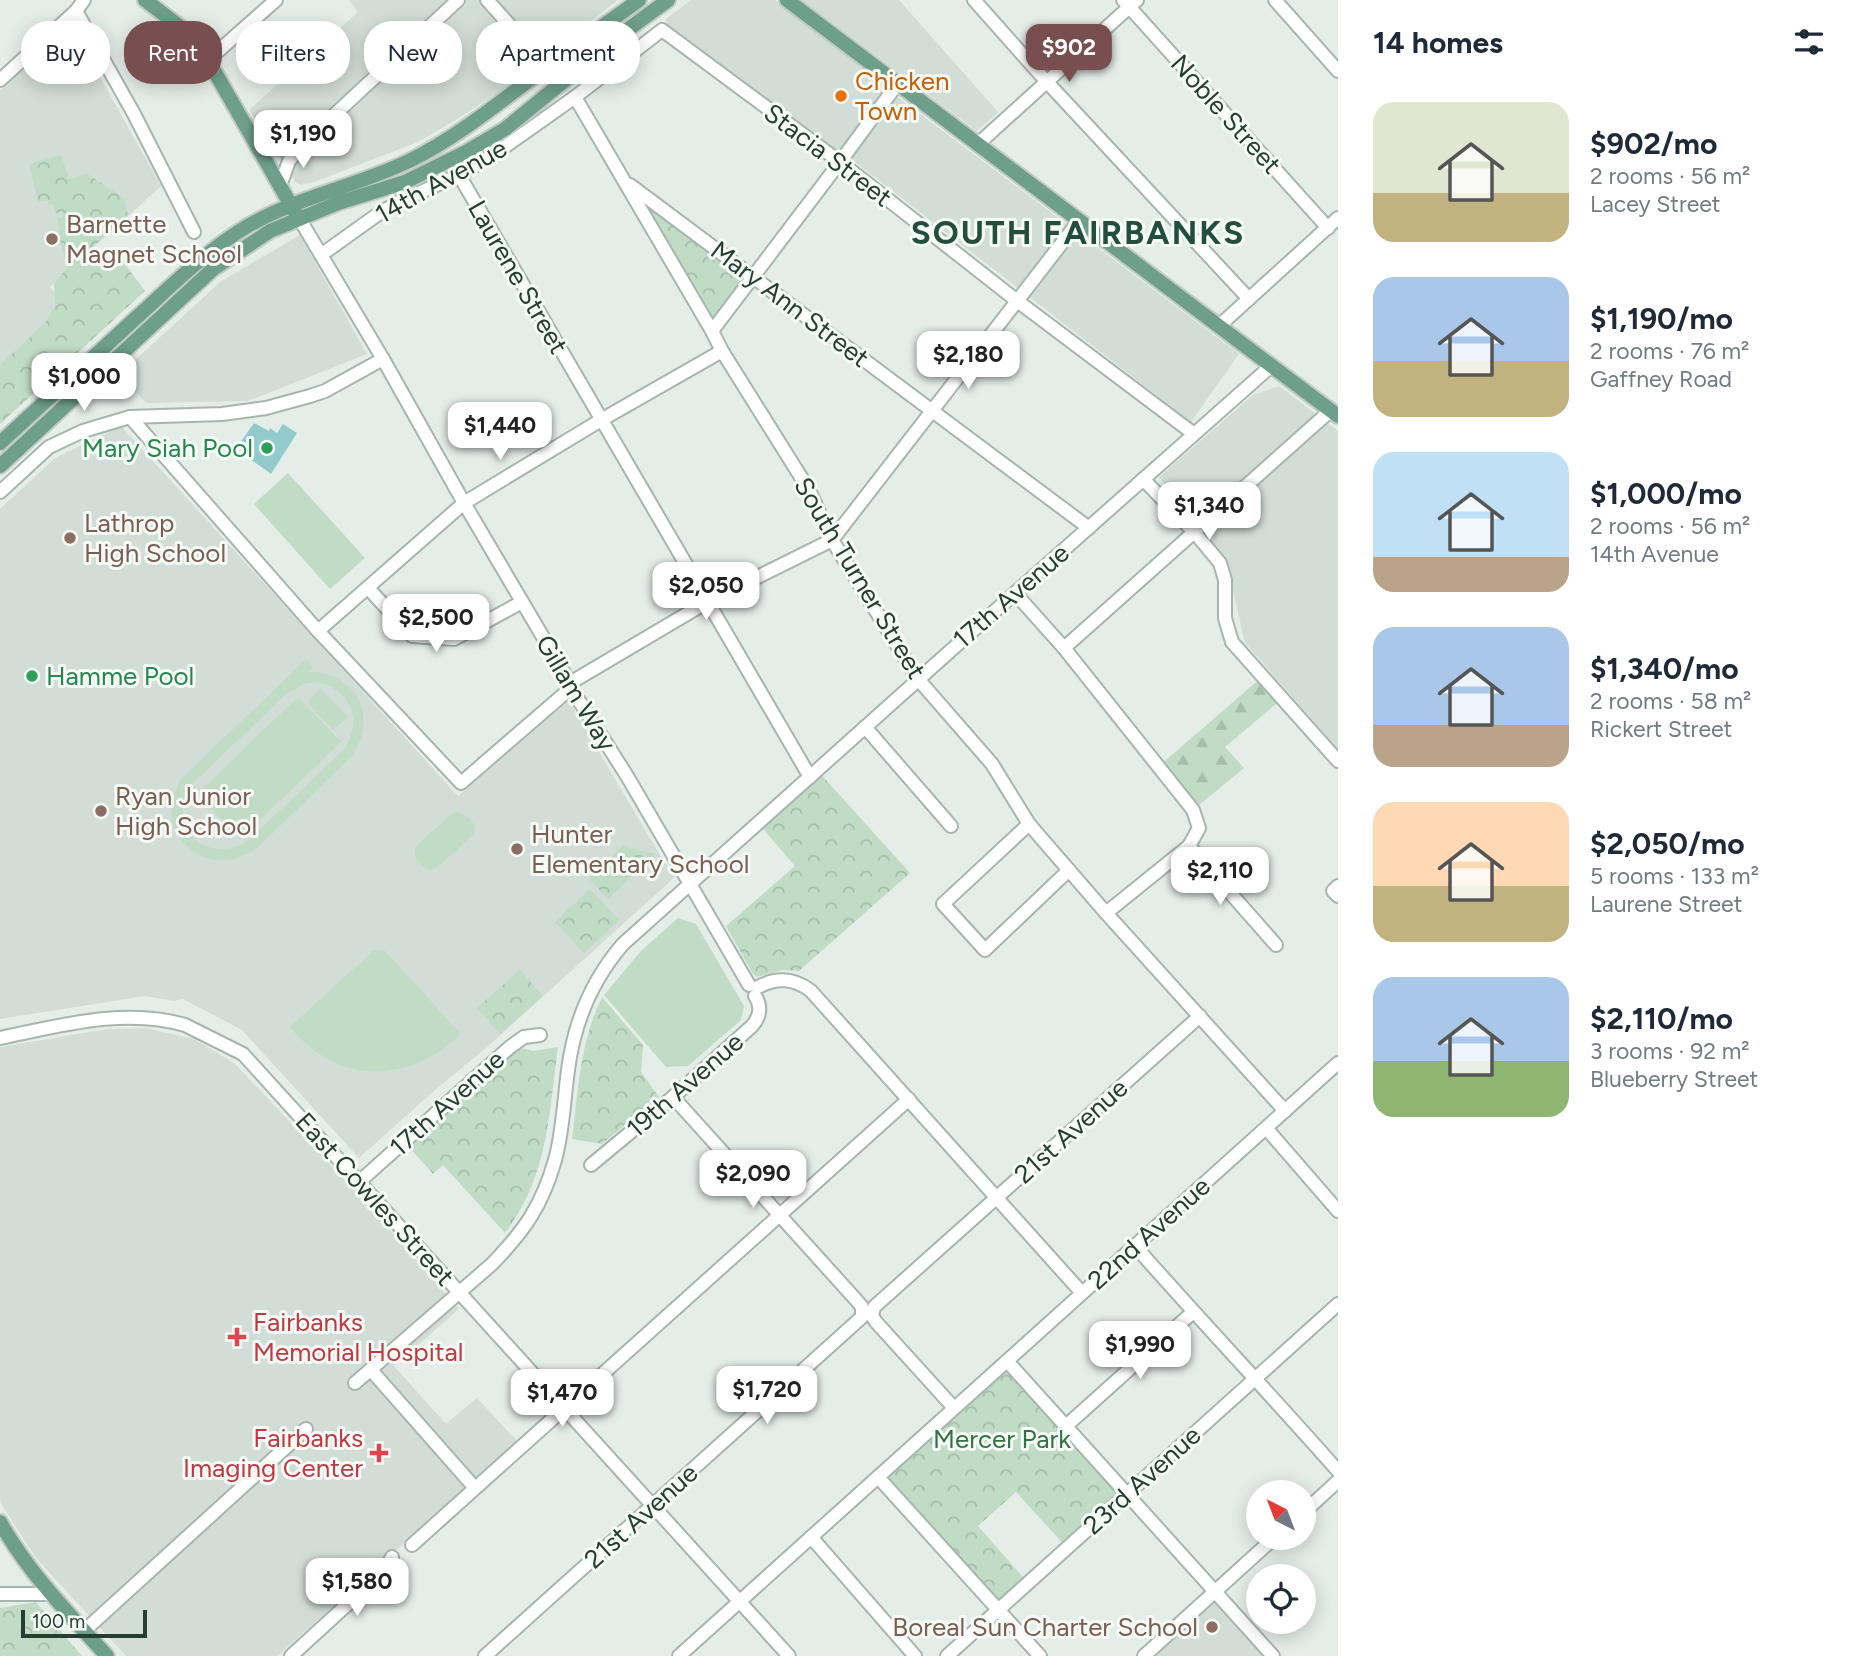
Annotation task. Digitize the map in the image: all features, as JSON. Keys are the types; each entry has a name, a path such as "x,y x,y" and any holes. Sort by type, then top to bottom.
{"main road":[{"path":"145,0 173,21"},
{"path":"0,466 213,269 295,212 436,146 505,100 639,0"},
{"path":"0,443 208,253 238,232 263,217 338,203 405,182 466,152 505,129 622,33 668,0"},
{"path":"787,0 1334,413"},
{"path":"221,84 295,212"},
{"path":"0,1522 22,1558 50,1594 107,1656"}],"street":[{"path":"0,80 84,0"},
{"path":"222,48 276,0"},
{"path":"280,186 289,161 304,143 458,0"},
{"path":"487,0 506,21"},
{"path":"974,0 1249,299"},
{"path":"1275,0 1338,71"},
{"path":"978,144 1130,2"},
{"name":"Noble Street","path":"1130,2 1333,223"},
{"path":"76,10 134,114 194,233"},
{"name":"14th Avenue","path":"321,255 381,212 459,175 496,153 662,30"},
{"name":"Stacia Street","path":"662,30 840,162 1016,300 1195,434"},
{"path":"712,331 898,83"},
{"name":"South Turner Street","path":"575,97 722,351 809,490 832,541 918,679 992,764 1029,824 1285,1111"},
{"path":"250,133 265,147 275,149 304,143"},
{"name":"Laurene Street","path":"459,175 810,777"},
{"name":"Mary Ann Street","path":"625,181 1089,528"},
{"name":"Gillam Way","path":"295,212 383,359 570,686 754,989"},
{"path":"130,417 318,631 461,783 570,686 707,602 832,541 1079,221"},
{"path":"1219,326 1333,223"},
{"path":"318,631 464,503 722,351"},
{"path":"0,492 49,447 83,431 130,417 222,414 266,408 325,391 383,359"},
{"name":"17th Avenue","path":"461,1293 512,1244 528,1224 538,1205 555,1160 561,1135 571,1048 590,991 623,944 1271,366"},
{"path":"1064,648 1334,413"},
{"path":"1143,479 1220,563 1225,580 1225,618 1232,642 1338,761"},
{"path":"368,588 412,636 454,639 522,602"},
{"path":"1015,593 1064,648 1193,810 1199,828 1189,846 1106,913"},
{"path":"864,727 951,826"},
{"path":"1029,824 943,904 985,950 1069,870"},
{"path":"1189,846 1276,945"},
{"path":"754,989 783,980 799,984 811,991 1082,1293"},
{"name":"19th Avenue","path":"591,1164 673,1097 755,1024 759,1010 754,989"},
{"name":"21st Avenue","path":"954,1408 872,1316 874,1307 1200,1016"},
{"name":"East Cowles Street","path":"0,1038 90,1020 138,1018 176,1023 194,1029 243,1054 789,1656"},
{"name":"17th Avenue","path":"359,1182 510,1047 524,1037 540,1035"},
{"name":"22nd Avenue","path":"679,1656 1338,1063"},
{"path":"673,1097 780,1215"},
{"path":"412,1545 909,1099"},
{"path":"1266,1128 1338,1211"},
{"name":"21st Avenue","path":"485,1656 858,1321 863,1312 862,1307 780,1215"},
{"path":"1135,1246 1338,1471"},
{"path":"355,1383 461,1293"},
{"name":"23rd Avenue","path":"947,1656 1338,1304"},
{"path":"1066,1426 1193,1312"},
{"path":"1007,1361 1273,1656"},
{"path":"371,1370 475,1488"},
{"path":"84,1631 306,1429"},
{"path":"878,1477 1040,1656"},
{"path":"1316,1501 1338,1481"},
{"path":"811,1537 915,1656"},
{"path":"1144,1656 1261,1550"},
{"path":"291,1656 385,1570 392,1556"},
{"path":"0,1594 50,1594"}],"shaded area":[{"path":"349,0 618,0 591,21 476,21 476,84 509,84 418,142 301,185 295,182 249,110 278,84 350,84 348,21 358,12"},
{"path":"691,0 775,0 887,87 840,154 667,26 666,19"},
{"path":"802,0 899,0 998,112 977,131"},
{"name":"Barnette Magnet School","path":"21,72 21,84 104,84 161,186 50,287 67,307 0,368 0,90"},
{"path":"895,95 1239,354 1191,422 850,158"},
{"path":"300,235 367,354 248,401 146,403 120,374 220,282"},
{"path":"1279,386 1338,431 1338,749 1245,643 1226,560 1159,477 1253,395"},
{"path":"121,426 458,796 569,701 675,877 486,1048 359,1158 242,1030 183,999 174,1001 145,996 0,1019 0,509 55,458"},
{"path":"145,1028 194,1039 234,1063 362,1198 459,1309 394,1366 446,1424 477,1398 518,1442 277,1656 126,1656 36,1558 0,1499 0,1047 107,1029"},
{"name":"Boreal Sun Charter School","path":"1215,1599 1266,1656 1151,1656"}],"green space":[{"path":"61,155 69,179 86,173 124,198 128,216 89,250 100,262 119,256 145,291 0,424 0,365 45,323 55,306 54,284 69,265 64,257 58,230 57,218 62,217 62,212 56,213 53,204 49,205 47,200 38,202 29,164"},
{"path":"625,181 753,276 712,331"},
{"path":"288,473 365,558 330,589 254,504"},
{"path":"306,659 313,667 308,672 326,674 340,680 352,690 360,702 363,730 358,746 348,760 265,841 236,859 218,860 200,855 179,836 173,822 172,801 180,780","holes":["314,682 326,685 345,697 353,716 353,727 344,749 250,839 235,847 220,849 196,840 183,816 184,802 190,786 286,694 304,684"]},
{"path":"1262,677 1282,699 1225,747 1244,768 1193,810 1159,766"},
{"path":"321,689 348,717 333,730 307,702"},
{"path":"298,697 341,742 240,839 197,794"},
{"path":"817,770 910,873 799,971 783,970 757,977 726,926 795,866 758,823"},
{"path":"458,812 472,821 475,828 473,835 435,869 427,870 415,856 417,845 453,813"},
{"path":"624,844 626,847 656,854 608,899 589,879"},
{"path":"590,889 619,920 584,953 555,922"},
{"path":"678,918 696,924 744,1006 741,1020 688,1066 666,1067 604,995 641,951"},
{"path":"374,950 384,950 461,1034 440,1051 418,1063 373,1071 351,1068 329,1060 309,1046 290,1027"},
{"path":"520,970 543,996 500,1034 477,1008"},
{"path":"602,997 643,1045 641,1072 659,1097 602,1144 572,1139 584,1049"},
{"path":"518,1047 533,1051 558,1047 549,1121 538,1167 519,1212 505,1233 443,1165 433,1174 409,1147"},
{"name":"Mercer Park","path":"1007,1361 1127,1493 1067,1548 1016,1492 978,1526 1028,1583 999,1608 878,1477"},
{"path":"36,1602 82,1656 0,1656 0,1608"}],"water":[{"name":"Mary Siah Pool","path":"254,423 277,433 283,424 297,433 271,474 250,459 254,452 240,443"}],"place":[{"name":"Chicken Town","path":"841,96"},
{"name":"Barnette Magnet School","path":"52,239"},
{"name":"Mary Siah Pool","path":"267,448"},
{"name":"Lathrop High School","path":"70,538"},
{"name":"Hamme Pool","path":"32,676"},
{"name":"Ryan Junior High School","path":"101,811"},
{"name":"Hunter Elementary School","path":"517,849"},
{"name":"Fairbanks Memorial Hospital","path":"237,1337"},
{"name":"Fairbanks Imaging Center","path":"379,1453"},
{"name":"Boreal Sun Charter School","path":"1212,1627"}],"district":[{"name":"SOUTH FAIRBANKS","path":"1078,232"}]}
